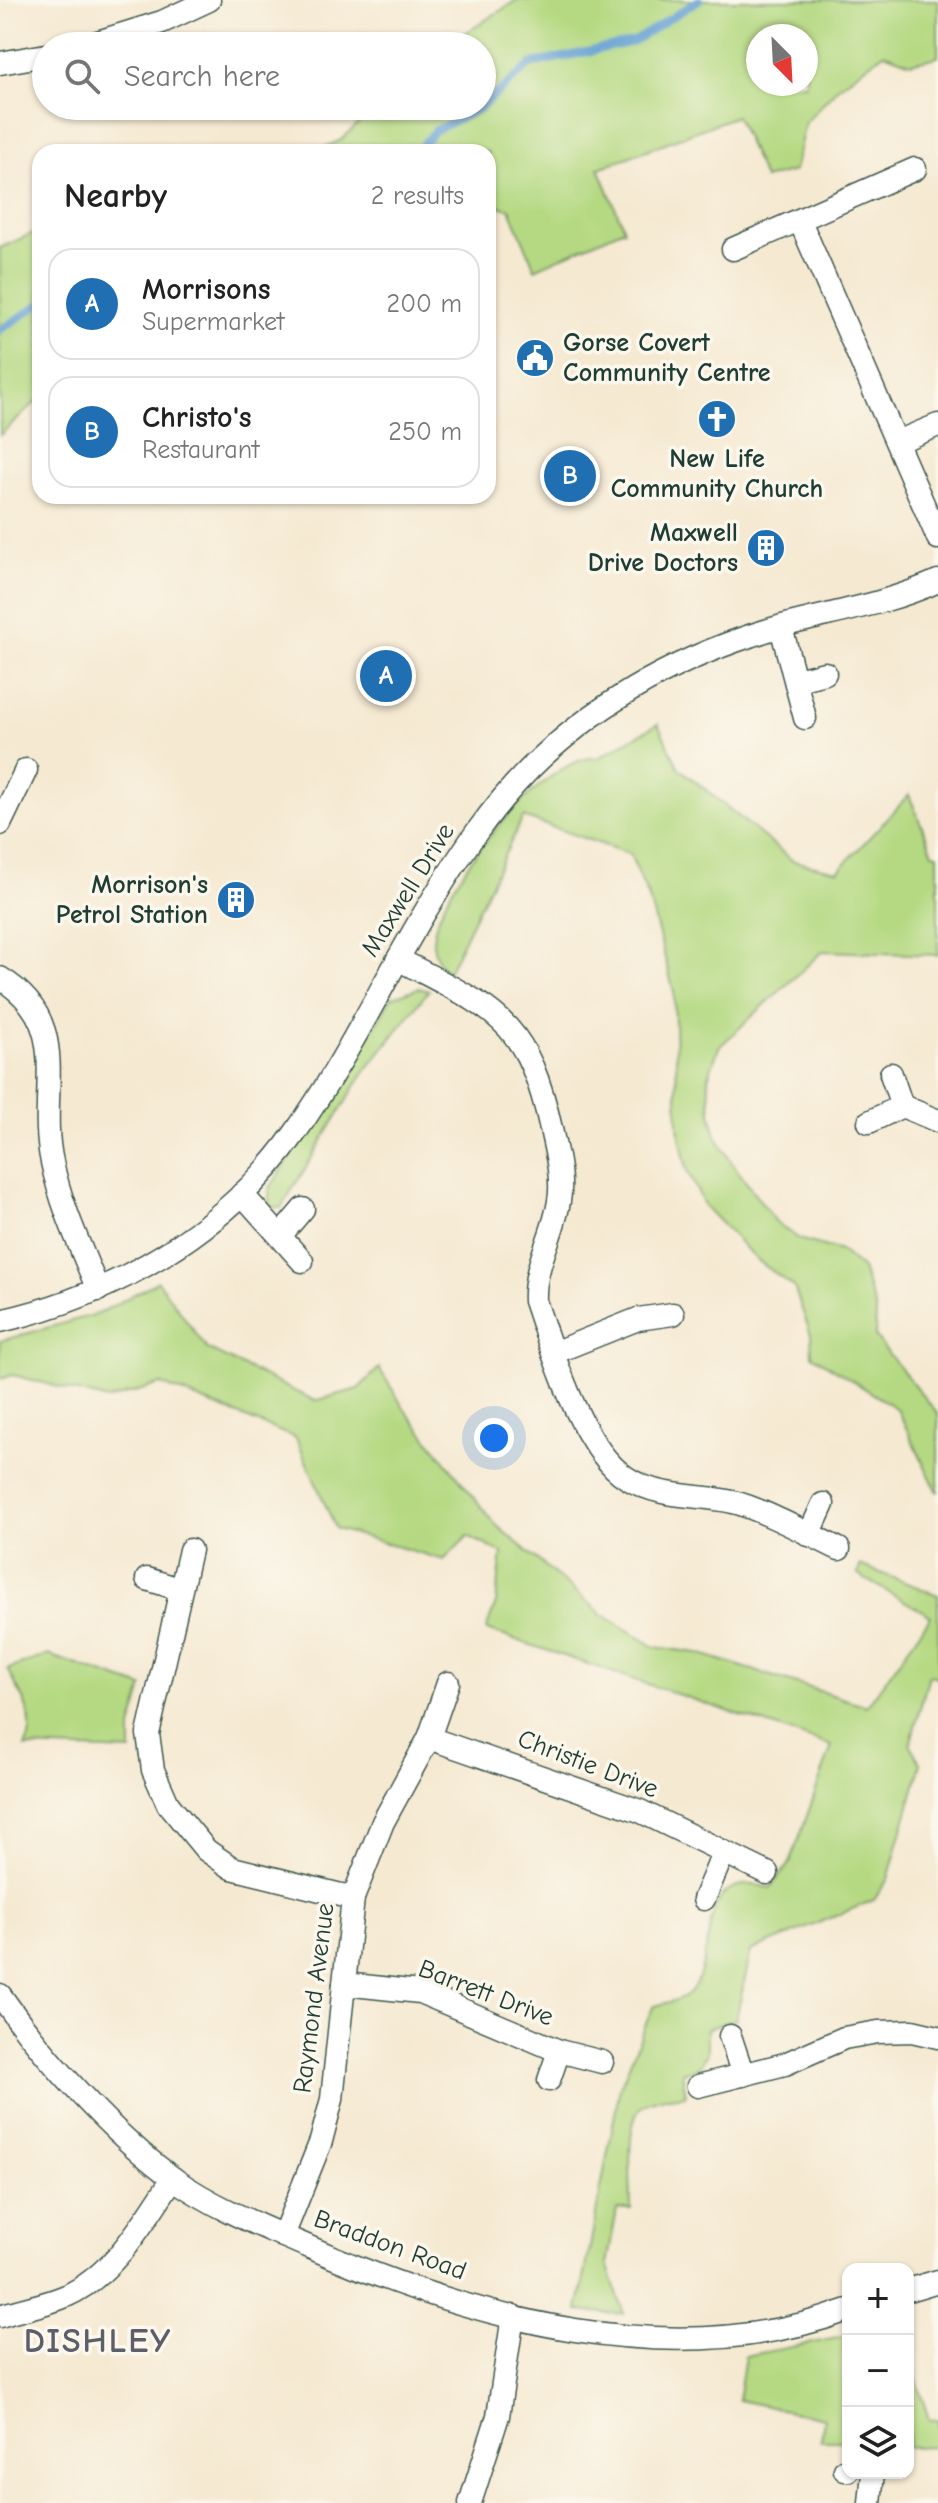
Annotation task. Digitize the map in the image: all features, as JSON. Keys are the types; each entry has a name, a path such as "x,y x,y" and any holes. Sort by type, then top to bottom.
{"street":[{"path":"130,32 162,22 209,0"},
{"path":"0,63 32,57"},
{"path":"733,249 915,169"},
{"path":"800,221 938,538"},
{"path":"897,442 938,425"},
{"name":"Maxwell Drive","path":"0,1321 33,1314 98,1290 191,1236 242,1194 295,1134 468,843 499,801 543,756 597,711 677,665 781,627 875,606 938,581"},
{"path":"781,627 805,718"},
{"path":"797,680 825,673"},
{"path":"0,824 26,770"},
{"path":"398,959 471,998 505,1021 523,1046 538,1078 559,1165 560,1197 554,1227 534,1283 535,1301 553,1353 595,1444 625,1477 668,1495 737,1503 839,1549"},
{"path":"0,978 22,991 36,1009 45,1029 49,1057 50,1157 56,1181 98,1290"},
{"path":"891,1074 902,1106 938,1121"},
{"path":"869,1122 902,1106"},
{"path":"242,1194 302,1261"},
{"path":"281,1235 303,1209"},
{"path":"553,1353 638,1319 673,1314"},
{"path":"809,1535 823,1504"},
{"path":"190,1550 148,1734 153,1770 168,1804 206,1850 232,1868 353,1898"},
{"path":"147,1579 179,1589"},
{"name":"Raymond Avenue","path":"283,2236 321,2141 332,2099 353,1898 383,1822 429,1738 448,1683"},
{"name":"Christie Drive","path":"429,1738 640,1811 767,1873"},
{"path":"704,1899 723,1854"},
{"name":"Barrett Drive","path":"344,1984 420,1992 559,2051 602,2062"},
{"name":"Braddon Road","path":"0,1995 53,2064 173,2178 221,2206 365,2272 513,2316 614,2336 668,2339 752,2334 842,2312"},
{"path":"698,2086 785,2064 844,2038 878,2032 912,2031 938,2037"},
{"path":"730,2036 743,2075"},
{"name":"Barrett Drive","path":"549,2080 559,2051"},
{"path":"0,2316 66,2296 104,2270 134,2236 173,2178"},
{"path":"914,2288 938,2281"},
{"path":"470,2503 498,2416 513,2316"},
{"path":"870,2503 872,2479"}],"green space":[{"path":"517,0 938,0 938,57 910,63 884,53 837,88 805,123 794,171 764,179 736,116 599,168 624,229 535,269 510,209 496,205 496,144 332,144 362,120 496,120 496,32 467,32"},
{"path":"32,234 32,405 0,435 0,248"},
{"path":"658,724 679,768 793,861 838,871 909,795 933,853 938,854 938,955 823,951 719,1047 708,1078 716,1136 776,1222 799,1239 841,1251 862,1269 876,1312 875,1337 938,1414 938,1493 897,1409 812,1355 811,1335 794,1287 757,1260 705,1207 687,1170 678,1127 674,992 649,898 630,854 523,817 447,974 436,955 433,941 438,919 452,891 496,829 550,777 576,762 598,758"},
{"path":"418,988 429,990 362,1075 281,1208 269,1207 269,1189 337,1090 391,998"},
{"path":"158,1281 207,1349 315,1401 358,1389 379,1368 405,1410 496,1525 602,1614 655,1647 698,1653 867,1706 931,1616 858,1575 860,1565 938,1595 938,1677 929,1675 910,1745 921,1764 888,1879 874,1900 751,1951 736,2019 707,2029 707,2053 699,2067 682,2072 686,2095 648,2102 639,2109 635,2118 630,2157 631,2209 617,2209 607,2264 624,2314 578,2311 620,2087 653,2007 688,1994 698,1979 717,1903 728,1891 745,1885 770,1888 790,1863 832,1746 486,1630 496,1603 502,1553 468,1536 444,1560 336,1529 296,1438 161,1384 108,1400 13,1375 0,1378 0,1341 100,1313"},
{"path":"48,1655 143,1687 131,1728 131,1751 25,1747 29,1737 29,1717 8,1669"},
{"path":"842,2337 842,2441 821,2441 824,2418 738,2400 745,2356"},
{"path":"914,2371 929,2420 938,2419 938,2446 914,2447"}],"waterway":[{"path":"496,94 531,64 633,42 699,0"},
{"path":"423,144 434,131 456,120"},
{"path":"0,330 32,309"}],"place":[{"name":"Gorse Covert Community Centre","path":"535,358"},
{"name":"New Life Community Church","path":"717,419"},
{"name":"Christo's","path":"570,476"},
{"name":"Maxwell Drive Doctors","path":"766,548"},
{"name":"Morrisons","path":"386,676"},
{"name":"Morrison's Petrol Station","path":"236,900"}],"district":[{"name":"DISHLEY","path":"98,2341"}]}
